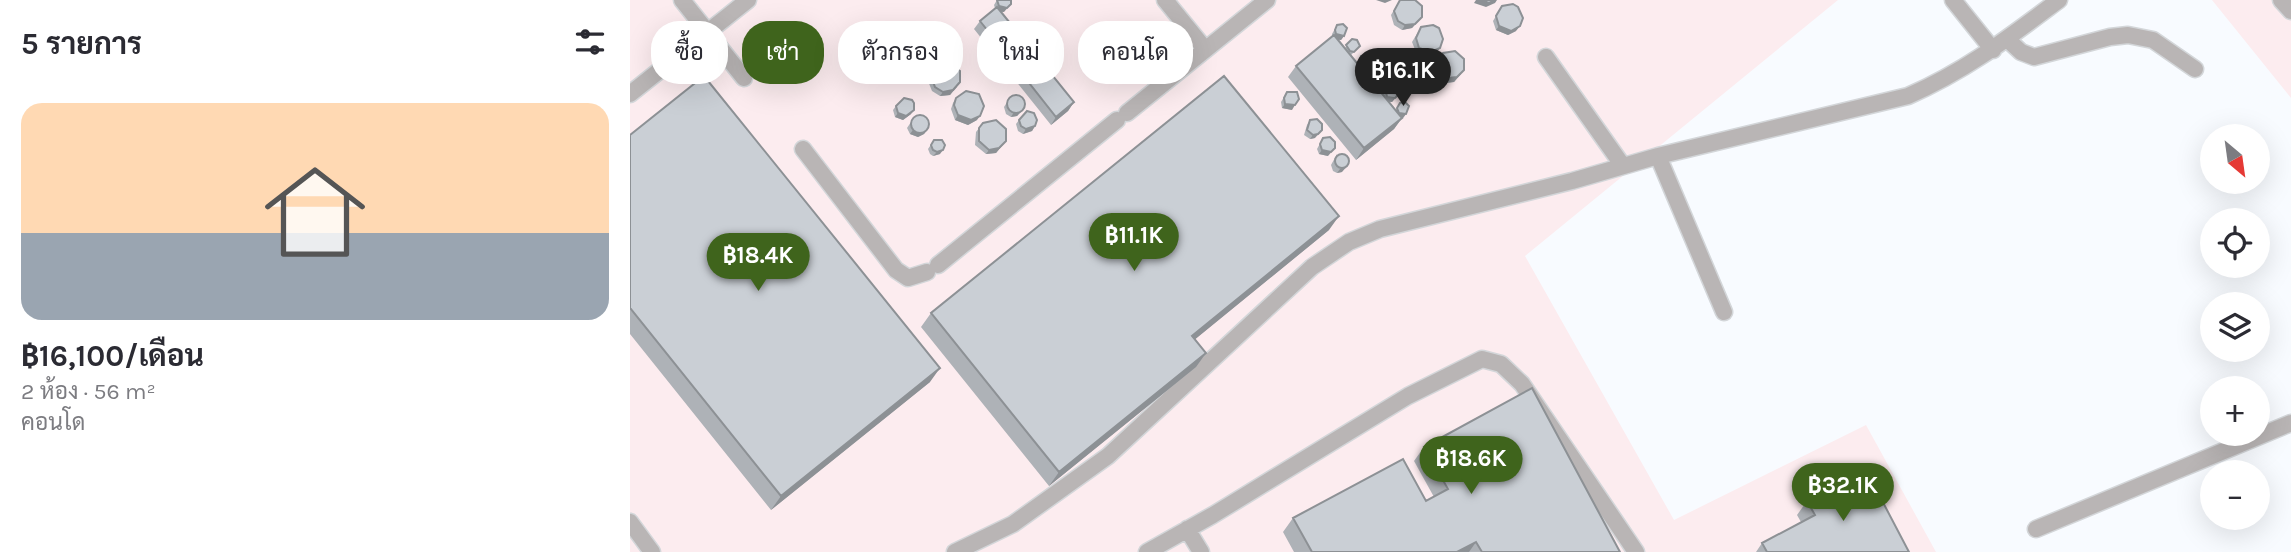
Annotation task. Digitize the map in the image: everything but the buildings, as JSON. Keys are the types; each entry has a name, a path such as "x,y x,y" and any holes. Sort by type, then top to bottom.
{"lane":[{"path":"682,0 699,21"},
{"path":"722,21 748,0"},
{"path":"1165,0 1205,49"},
{"path":"803,149 896,270 908,278 932,269 1267,0"},
{"path":"1953,0 1993,50"},
{"path":"955,552 1013,524 1108,456 1312,267 1349,242 1380,229 1658,156 1908,96 1946,79 1993,50 2059,0"},
{"path":"2281,0 2291,11"},
{"path":"2007,39 2021,51 2034,57 2110,37 2128,35 2153,40 2195,69"},
{"path":"728,58 742,75"},
{"path":"1546,58 1623,166"},
{"path":"630,94 651,77"},
{"path":"1658,156 1724,312"},
{"path":"1147,552 1408,396 1482,359 1501,364 1522,384 1636,552"},
{"path":"2036,529 2291,423"},
{"path":"630,523 652,552"},
{"path":"1187,529 1201,552"}],"shaded area":[{"path":"630,0 1838,0 1525,256 1674,520 1866,425 1936,552 630,552"},
{"path":"2212,0 2291,0 2291,98"}]}
